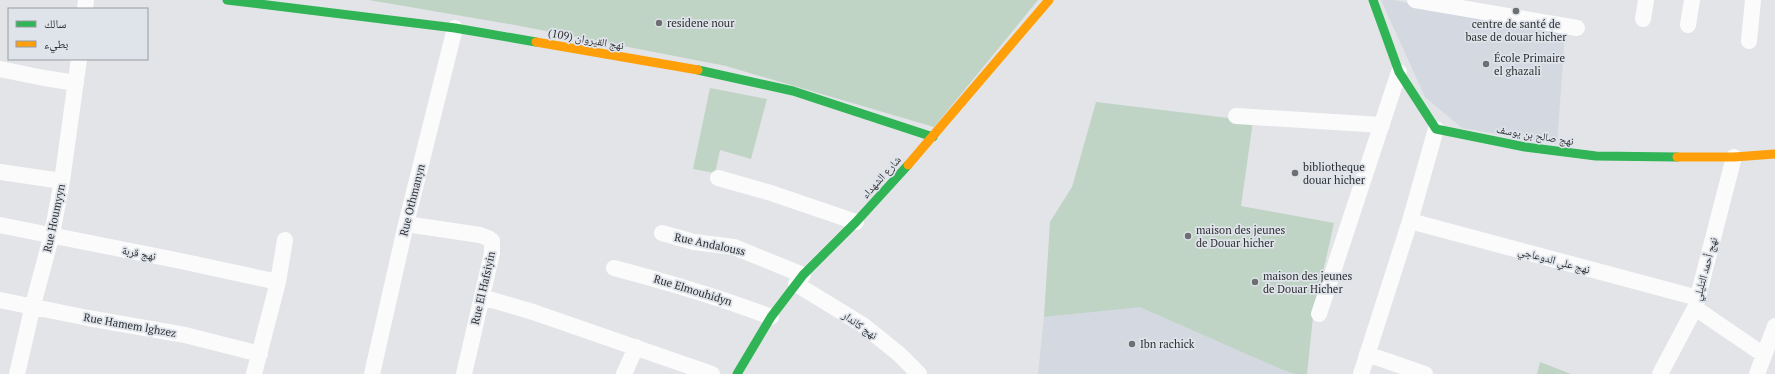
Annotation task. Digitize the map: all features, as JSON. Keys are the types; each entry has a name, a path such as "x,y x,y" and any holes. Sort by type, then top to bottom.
{"street":[{"name":"نهج القيروان (109)","path":"227,0 455,28 711,72 793,92 933,136"},
{"name":"شارع الشهداء","path":"737,374 771,317 799,280 856,222 933,136 1049,0"},
{"path":"1360,374 1410,221 1436,129 1399,72 1373,0"},
{"path":"1415,0 1577,28"},
{"path":"1643,19 1646,0"},
{"path":"1688,25 1692,0"},
{"path":"1748,41 1753,0"},
{"name":"Rue Othmanyn","path":"372,374 406,224 455,28"},
{"name":"Rue Houmyyn","path":"17,374 32,305 52,234 62,181 79,60"},
{"path":"0,69 76,83"},
{"path":"1319,314 1399,72"},
{"path":"1236,116 1382,125"},
{"name":"نهج صالح بن يوسف","path":"1436,129 1525,147 1596,156 1629,158 1734,157 1775,154"},
{"name":"نهج أحمد التليلي","path":"1660,374 1696,303 1734,157"},
{"path":"0,172 62,181"},
{"path":"718,178 772,193 856,222"},
{"name":"نهج علي الدوعاجي","path":"1410,221 1696,303 1768,353"},
{"name":"Rue El Hafsiyin","path":"406,224 490,239 493,248 464,374"},
{"name":"نهج قربة","path":"0,225 52,234 278,282"},
{"name":"Rue Andalouss","path":"662,233 694,242 734,247 799,280"},
{"path":"254,374 278,282 285,240"},
{"name":"Rue Elmouhidyn","path":"614,268 658,279 713,296 771,317"},
{"name":"نهج كاندار","path":"799,280 863,324 899,354 919,374"},
{"path":"482,297 533,312 712,374"},
{"name":"Rue Hamem lghzez","path":"0,300 32,305 88,318 185,335 260,354"},
{"path":"1757,374 1768,353 1775,326"},
{"path":"624,374 636,347"},
{"path":"1367,354 1425,374"}],"shaded area":[{"name":"École Primaire el ghazali","path":"1381,0 1393,0 1565,32 1557,144 1462,128 1425,97"},
{"name":"Ibn rachick","path":"1140,306 1295,374 1038,374 1044,317"}],"green space":[{"name":"residene nour","path":"369,0 1038,0 934,127 726,66 515,25"},
{"path":"710,88 767,99 751,159 720,150 715,173 693,169"},
{"name":"maison des jeunes de Douar Hicher","path":"1096,102 1253,121 1241,206 1334,223 1313,317 1307,374 1295,374 1283,370 1140,307 1044,317 1050,222 1072,187"},
{"path":"1540,362 1571,374 1537,374"}],"traffic: fast":[{"path":"227,0 455,28 536,42"},
{"path":"1373,0 1399,72 1436,129 1525,147 1596,156 1677,157"},
{"path":"698,70 793,91 933,137"},
{"path":"737,374 771,317 803,275 856,222 908,165"}],"traffic: slow":[{"path":"908,165 1049,0"},
{"path":"536,42 698,70"},
{"path":"1677,157 1734,157 1775,154"}],"place":[{"name":"centre de santé de base de douar hicher","path":"1516,11"},
{"name":"residene nour","path":"659,23"},
{"name":"École Primaire el ghazali","path":"1486,64"},
{"name":"bibliotheque douar hicher","path":"1295,173"},
{"name":"maison des jeunes de Douar hicher","path":"1188,236"},
{"name":"maison des jeunes de Douar Hicher","path":"1255,282"},
{"name":"Ibn rachick","path":"1132,344"}]}
